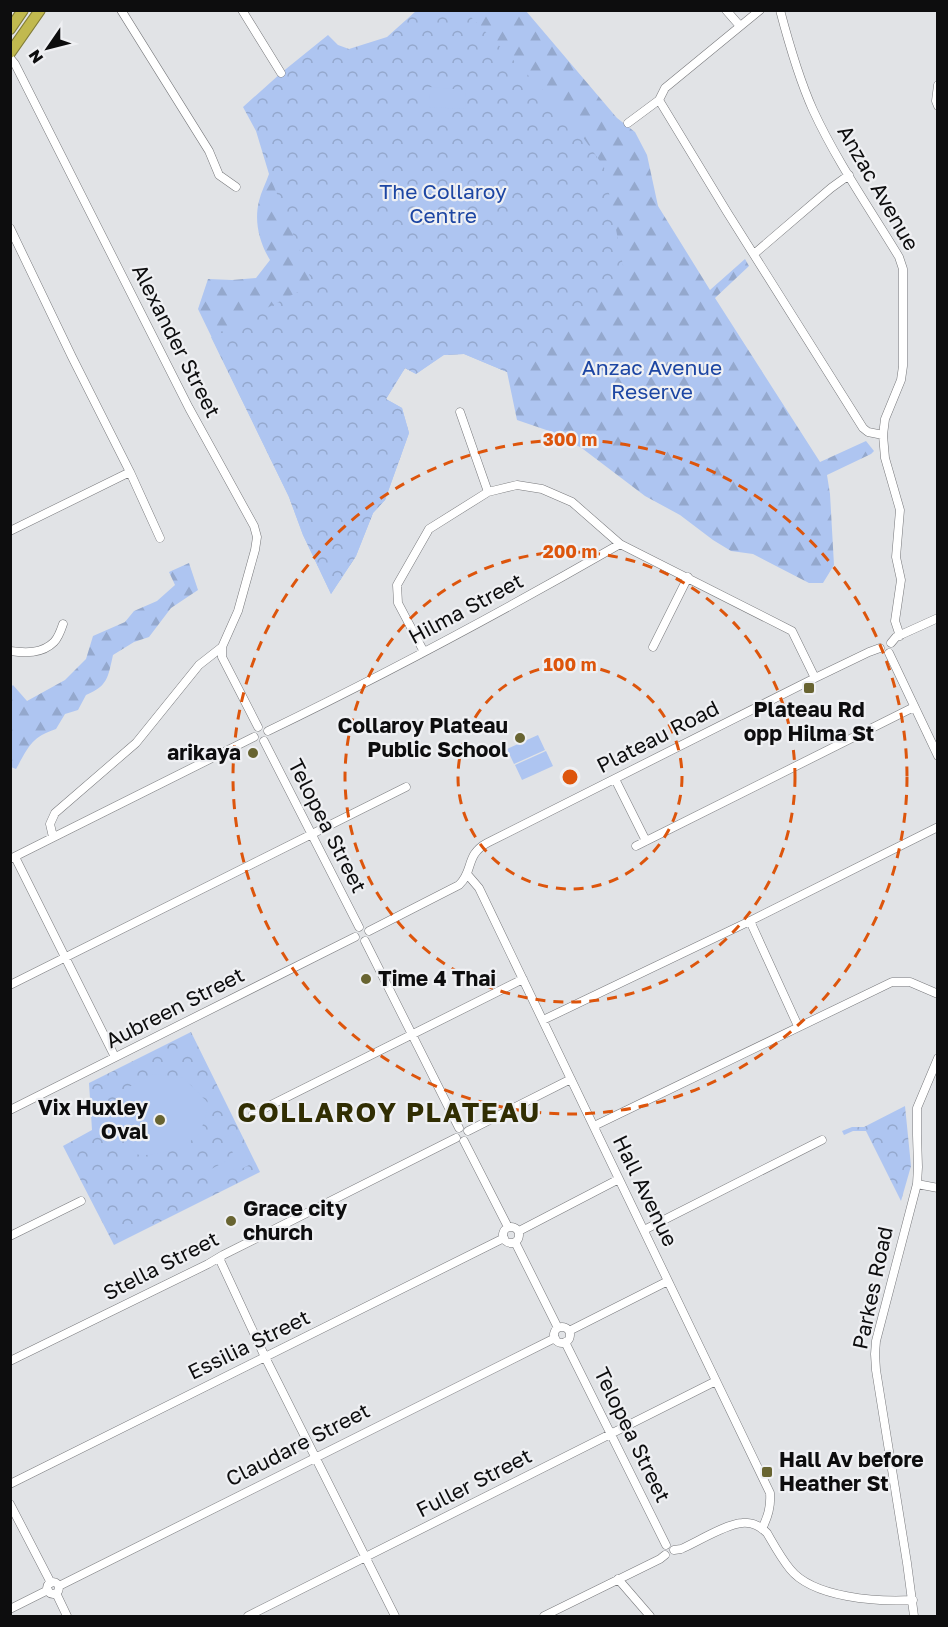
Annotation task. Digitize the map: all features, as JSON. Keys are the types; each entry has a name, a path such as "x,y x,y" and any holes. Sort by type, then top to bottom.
{"highway":[{"path":"10,29 23,10"},
{"path":"10,52 40,10"}],"street":[{"path":"121,10 209,151 219,175 236,187"},
{"path":"242,10 280,73"},
{"path":"726,10 740,26"},
{"path":"628,123 658,100 665,88 760,10"},
{"name":"Anzac Avenue","path":"780,10 793,57 813,110 899,257 903,269 903,366 901,380 885,419 883,435 885,458 900,510 896,557 901,580 895,621 900,636"},
{"name":"Alexander Street","path":"10,58 189,408 254,526 257,537 255,550 238,611 222,647"},
{"path":"938,85 936,101 938,106"},
{"path":"658,100 863,428 868,432 883,435"},
{"path":"754,254 849,175"},
{"path":"10,228 160,538"},
{"path":"460,412 488,492"},
{"path":"10,531 130,472"},
{"path":"424,652 398,603 397,585 429,530 488,492 517,485 542,489 572,502 620,544 792,631 815,678"},
{"name":"Hilma Street","path":"268,731 377,678 620,544"},
{"path":"653,647 688,577"},
{"path":"891,643 895,638 938,618"},
{"path":"10,651 26,653 42,650 55,641 63,624"},
{"path":"884,642 891,643 893,649 889,653 883,653 880,648 884,642"},
{"path":"222,647 222,657 258,727"},
{"path":"53,837 50,824 55,813 136,743 199,665 222,647"},
{"name":"Plateau Road","path":"467,874 474,853 482,846 815,678 880,648"},
{"path":"889,653 938,756"},
{"path":"636,846 914,707"},
{"path":"262,726 268,731 268,737 264,741 257,741 254,737 254,730 258,727 262,726"},
{"path":"116,1057 13,858 254,737"},
{"name":"Telopea Street","path":"264,741 359,927"},
{"path":"615,779 646,841"},
{"path":"10,985 406,787"},
{"path":"543,1020 750,921 938,827"},
{"path":"369,931 455,887 467,874"},
{"name":"Hall Avenue","path":"467,874 479,888 770,1493 771,1504 762,1528"},
{"path":"750,921 798,1026"},
{"path":"359,927 366,927 369,931 369,937 365,941 359,941 355,937 355,930 359,927"},
{"name":"Aubreen Street","path":"10,1110 355,937"},
{"path":"365,941 459,1128"},
{"path":"253,1114 523,979"},
{"path":"594,1126 891,982 910,982 938,994"},
{"name":"Parkes Road","path":"914,1617 880,1403 875,1354 876,1341 917,1184 917,1108 938,1058"},
{"path":"468,1131 572,1079"},
{"path":"459,1128 465,1128 468,1131"},
{"path":"459,1128 455,1134 460,1139 508,1227"},
{"path":"460,1139 468,1136 468,1131"},
{"name":"Stella Street","path":"10,1361 460,1139"},
{"path":"644,1230 822,1140"},
{"path":"519,1231 619,1179"},
{"path":"917,1184 938,1188"},
{"path":"10,1236 81,1202"},
{"path":"508,1227 515,1227 519,1231 519,1239 515,1242 510,1243 504,1238 503,1233 508,1227"},
{"name":"Essilia Street","path":"10,1484 504,1238"},
{"path":"515,1242 558,1328"},
{"path":"219,1258 395,1617"},
{"path":"569,1331 668,1281"},
{"path":"558,1328 563,1327 569,1331"},
{"path":"558,1328 555,1331 555,1338 558,1342 565,1342 570,1336 569,1331"},
{"name":"Claudare Street","path":"10,1609 555,1338"},
{"name":"Telopea Street","path":"565,1342 666,1545"},
{"name":"Fuller Street","path":"248,1617 716,1381"},
{"path":"10,1504 67,1617"},
{"path":"674,1550 681,1549 728,1527 741,1523 752,1523 762,1528 791,1570 824,1591 838,1595 897,1601 913,1600"},
{"path":"665,1555 662,1549 666,1545 672,1545 674,1550"},
{"path":"544,1617 665,1555 670,1556 674,1550"},
{"path":"618,1579 650,1617"}],"green space":[{"name":"The Collaroy Centre","path":"416,11 465,11 568,116 604,167 625,276 507,372 464,354 443,355 416,374 405,368 386,399 402,408 409,433 385,500 373,513 356,556 331,594 303,535 289,497 211,337 313,284 269,174 256,131 243,107 328,35 338,45 349,49 387,37"},
{"name":"Anzac Avenue Reserve","path":"434,11 526,11 617,118 635,132 647,155 658,206 710,290 745,259 749,266 715,298 820,462 866,441 874,451 827,475 834,565 823,583 809,583 753,554 731,551 680,515 645,496 583,449 558,434 517,420 507,372 464,354 444,355 416,374 405,368 386,399 402,408 409,433 385,500 373,513 356,556 331,594 303,535 289,497 198,309 208,279 256,278 270,260 260,239 257,224 260,198 269,174 291,162"},
{"path":"430,87 466,90 465,109 429,107"},
{"path":"189,563 198,590 171,608 149,637 134,642 113,655 103,684 86,695 78,710 65,714 56,729 36,740 27,749 16,769 11,767 11,687 13,685 27,701 65,680 86,659 93,636 125,622 134,611 157,601 175,585 169,572"},
{"path":"538,735 545,750 514,764 507,749"},
{"path":"546,751 553,766 522,780 515,765"},
{"path":"191,1032 260,1172 114,1245 63,1146 92,1130 89,1083"},
{"name":"Vix Huxley Oval","path":"153,1074 184,1078 209,1104 200,1134 178,1150 140,1156 114,1133 117,1107 127,1088"},
{"path":"905,1106 911,1166 901,1201 866,1131 853,1131 844,1135 842,1131 852,1127 864,1127"},
{"path":"235,1131 251,1164 241,1169 225,1137"},
{"path":"230,1159 235,1169 209,1182 204,1173"}],"place":[{"name":"Plateau Rd opp Hilma St","path":"809,688"},
{"name":"Collaroy Plateau Public School","path":"520,738"},
{"name":"arikaya","path":"253,753"},
{"name":"Time 4 Thai","path":"366,979"},
{"name":"Vix Huxley Oval","path":"160,1120"},
{"name":"Grace city church","path":"231,1221"},
{"name":"Hall Av before Heather St","path":"767,1472"}],"district":[{"name":"COLLAROY PLATEAU","path":"389,1113"}]}
